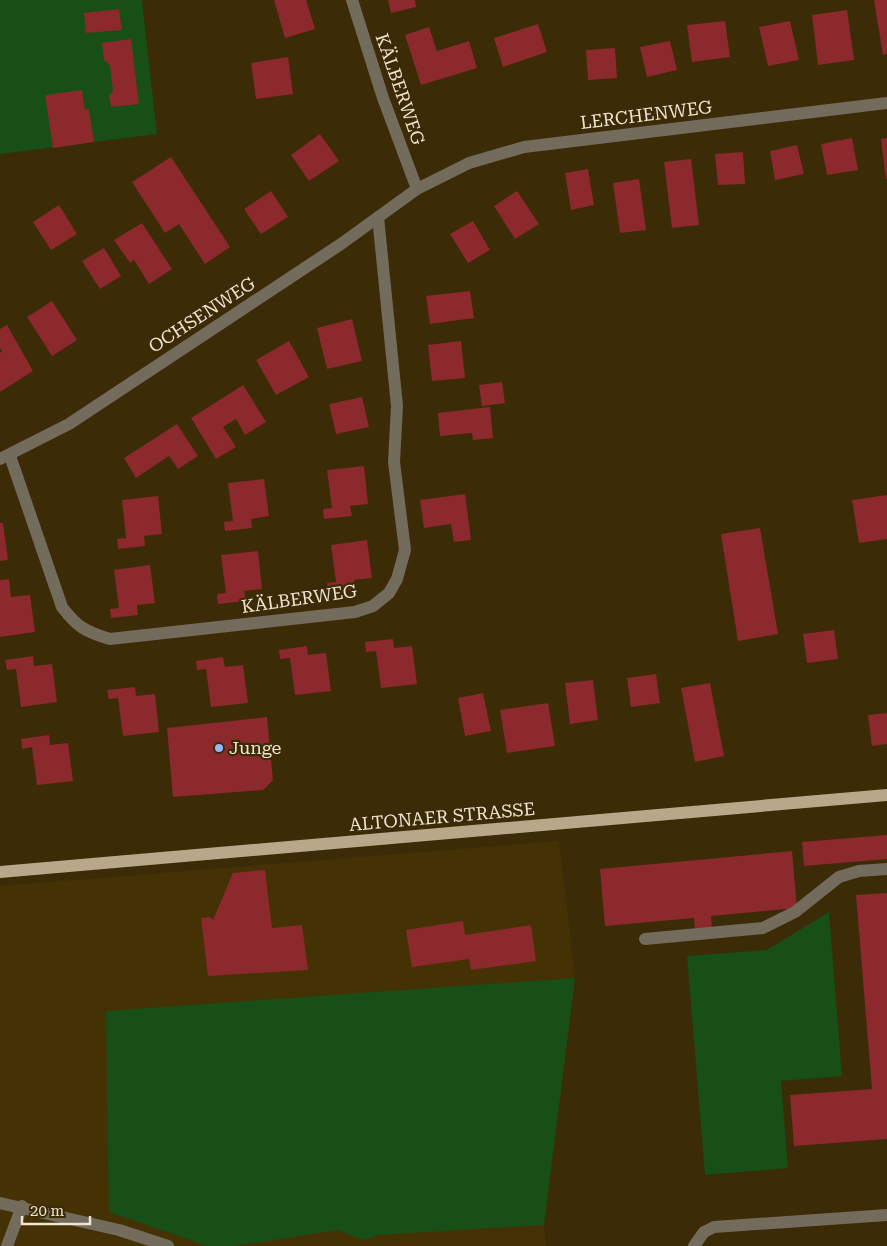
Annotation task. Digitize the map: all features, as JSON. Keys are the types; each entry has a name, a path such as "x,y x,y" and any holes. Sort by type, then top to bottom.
{"main road":[{"name":"ALTONAER STRASSE","path":"0,872 887,795"}],"street":[{"name":"KÄLBERWEG","path":"352,0 383,98 417,189"},
{"name":"LERCHENWEG","path":"417,189 469,163 524,148 887,104"},
{"name":"OCHSENWEG","path":"5,457 68,424 341,244 417,189"},
{"name":"KÄLBERWEG","path":"5,457 62,607 75,625 89,633 110,640 355,612 373,606 389,593 397,579 405,550 394,462 397,406 378,217"},
{"path":"645,939 763,928 795,912 840,877 859,871 887,869"},
{"path":"0,1203 22,1206 119,1230 168,1246"},
{"path":"8,1246 22,1206"},
{"path":"694,1246 704,1232 714,1228 887,1215"}],"shaded area":[{"path":"559,841 575,978 544,1225 546,1246 0,1246 0,886"}],"green space":[{"path":"0,0 142,0 157,134 0,154"},
{"path":"829,912 842,1076 781,1081 788,1168 705,1175 687,956 767,950"},
{"path":"575,978 544,1225 378,1235 363,1240 337,1230 234,1246 207,1246 109,1212 106,1011"}],"building":[{"path":"274,0 306,0 315,29 285,38"},
{"path":"388,0 415,0 416,7 391,13"},
{"path":"874,0 887,0 887,54 883,55"},
{"path":"119,9 122,30 86,33 84,13"},
{"path":"847,10 854,60 818,65 812,15"},
{"path":"725,21 730,57 692,62 687,25"},
{"path":"790,21 799,60 768,66 759,27"},
{"path":"538,24 547,52 503,67 494,38"},
{"path":"429,27 437,51 469,41 477,68 421,85 405,35"},
{"path":"131,39 139,104 111,107 109,96 113,91 110,65 104,60 102,43"},
{"path":"670,41 677,70 647,77 640,47"},
{"path":"615,48 617,78 588,80 586,50"},
{"path":"288,57 293,94 256,99 251,63"},
{"path":"82,90 85,110 89,109 94,142 53,148 45,95"},
{"path":"320,134 339,161 309,181 291,155"},
{"path":"852,138 858,170 827,175 821,144"},
{"path":"887,138 887,179 886,179 881,139"},
{"path":"797,145 804,174 775,180 770,151"},
{"path":"743,152 745,184 718,185 715,154"},
{"path":"171,157 230,247 205,264 179,224 165,233 132,182"},
{"path":"691,159 699,225 672,228 664,162"},
{"path":"588,169 594,205 571,210 565,173"},
{"path":"639,179 646,230 620,233 613,183"},
{"path":"271,191 288,217 261,234 244,209"},
{"path":"517,191 539,224 515,239 494,206"},
{"path":"59,205 77,234 51,250 33,222"},
{"path":"473,221 490,250 468,263 450,234"},
{"path":"142,223 172,269 149,284 134,260 130,263 114,240"},
{"path":"104,248 121,276 100,289 82,261"},
{"path":"470,291 474,318 430,324 426,296"},
{"path":"52,301 77,340 52,356 27,317"},
{"path":"352,319 362,361 327,369 317,328"},
{"path":"7,325 33,371 0,392 0,353 2,351 0,348 0,329"},
{"path":"289,341 309,377 276,395 256,360"},
{"path":"461,341 465,378 432,381 428,345"},
{"path":"502,382 505,403 482,406 479,385"},
{"path":"243,385 266,422 245,435 236,419 223,427 236,447 216,459 191,418"},
{"path":"362,397 369,427 336,434 329,404"},
{"path":"490,407 493,438 473,440 472,433 440,436 438,413"},
{"path":"177,424 198,456 178,469 169,456 136,478 124,458"},
{"path":"364,466 368,504 350,506 352,516 324,519 323,509 332,508 327,470"},
{"path":"264,479 269,516 251,519 252,528 225,531 224,522 233,521 228,483"},
{"path":"465,494 471,540 454,542 451,524 424,528 420,500"},
{"path":"887,495 887,539 859,543 852,500"},
{"path":"158,496 162,534 144,536 145,546 118,549 117,539 126,538 122,500"},
{"path":"0,523 3,523 8,560 0,561"},
{"path":"760,528 778,634 738,641 721,534"},
{"path":"367,540 372,578 354,580 355,589 328,593 327,583 336,582 331,545"},
{"path":"258,551 262,589 244,591 246,601 218,604 217,594 226,593 221,555"},
{"path":"150,565 155,603 137,605 138,615 111,618 110,609 119,608 114,570"},
{"path":"9,579 11,597 30,595 35,632 0,637 0,580"},
{"path":"834,630 838,659 807,663 803,634"},
{"path":"393,639 394,648 412,646 417,684 381,688 376,651 366,652 365,642"},
{"path":"307,646 308,655 326,653 331,691 295,695 290,658 280,659 279,650"},
{"path":"33,656 34,666 52,664 57,702 21,707 16,669 7,670 5,660"},
{"path":"223,657 225,667 243,665 248,703 211,707 206,669 197,670 196,661"},
{"path":"656,674 660,703 631,707 627,678"},
{"path":"593,680 598,720 570,724 565,683"},
{"path":"710,683 724,756 695,762 681,688"},
{"path":"135,687 136,696 155,694 159,732 123,736 118,698 109,699 107,690"},
{"path":"483,693 491,731 465,736 458,698"},
{"path":"548,703 555,746 507,753 500,710"},
{"path":"887,713 887,744 872,746 868,715"},
{"name":"Junge","path":"267,717 273,780 263,790 173,797 167,728"},
{"path":"49,735 50,745 68,743 73,781 37,785 32,747 22,749 21,739"},
{"path":"887,835 887,859 804,866 802,842"},
{"path":"792,851 797,908 711,916 712,929 695,930 694,918 605,926 600,869"},
{"path":"265,870 272,928 302,925 308,970 208,976 201,918 210,917 213,920 233,873"},
{"path":"887,893 887,1139 794,1146 790,1095 872,1089 856,895"},
{"path":"463,921 465,935 531,925 536,961 471,970 469,959 412,967 406,930"}],"place":[{"name":"Junge","path":"219,748"}]}
